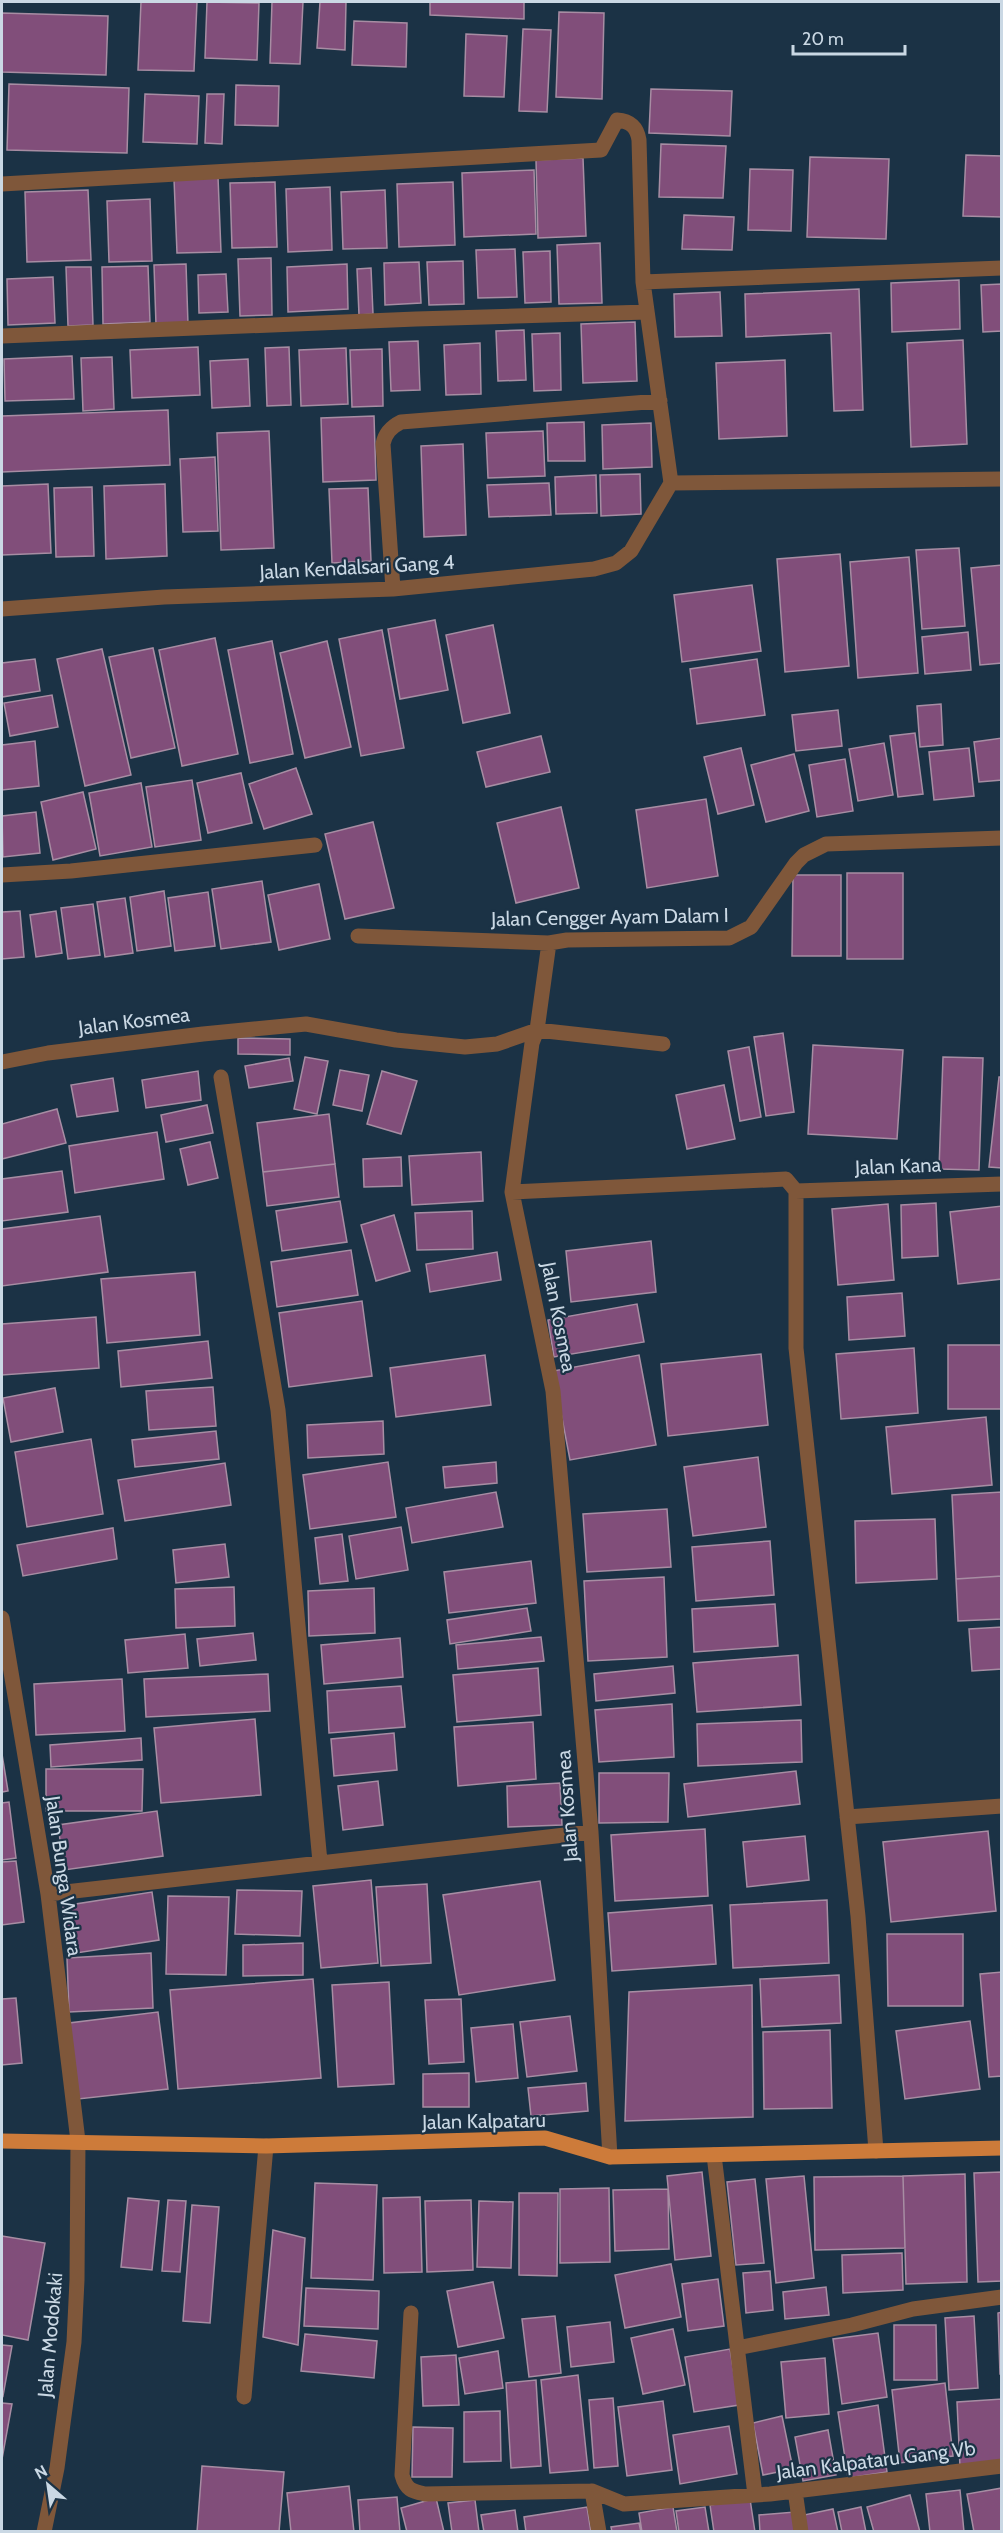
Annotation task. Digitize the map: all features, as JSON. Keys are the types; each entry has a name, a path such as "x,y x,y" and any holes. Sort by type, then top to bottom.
{"main road":[{"name":"Jalan Kalpataru","path":"2,2141 266,2146 545,2138 610,2157 1002,2148"}],"street":[{"path":"2,184 601,150 617,120 626,121 638,132 639,140 643,282 671,483 1002,479"},
{"path":"643,282 1002,268"},
{"path":"2,336 647,312"},
{"path":"393,589 383,444 385,437 394,426 401,422 660,401"},
{"name":"Jalan Kendalsari Gang 4","path":"2,609 164,597 393,589 594,569 616,563 631,551 638,543 671,483"},
{"name":"Jalan Cengger Ayam Dalam I","path":"358,936 549,943 567,940 729,938 751,927 804,855 826,844 1002,838"},
{"path":"2,875 71,871 315,845"},
{"path":"549,943 535,1036 663,1044"},
{"name":"Jalan Kosmea","path":"2,1062 48,1053 306,1024 396,1040 465,1047 496,1044 535,1036 526,1084 513,1192 553,1391 591,1832 610,2157"},
{"path":"222,1077 278,1410 320,1862"},
{"path":"513,1192 786,1179 796,1191 796,1348 847,1817 876,2151"},
{"name":"Jalan Kana","path":"796,1191 1002,1184"},
{"name":"Jalan Bunga Widara","path":"2,1618 48,1894 78,2141"},
{"path":"847,1817 1002,1806"},
{"path":"48,1894 591,1832"},
{"name":"Jalan Modokaki","path":"44,2532 57,2468 74,2342 78,2141"},
{"path":"244,2397 266,2146"},
{"path":"714,2155 755,2495"},
{"path":"737,2348 852,2325 913,2309 1002,2297"},
{"path":"411,2313 402,2475 408,2488 426,2494 592,2491 599,2532"},
{"name":"Jalan Kalpataru Gang Vb","path":"592,2491 624,2504 795,2491 1002,2466"},
{"path":"795,2491 801,2532"}],"building":[{"path":"141,2 197,2 194,71 138,70"},
{"path":"207,2 259,3 257,60 205,58"},
{"path":"272,2 303,2 300,64 270,63"},
{"path":"320,2 346,2 345,50 317,48"},
{"path":"430,2 524,2 524,19 430,15"},
{"path":"559,12 604,13 602,99 556,97"},
{"path":"2,13 108,16 106,75 2,72"},
{"path":"354,21 407,23 406,67 352,65"},
{"path":"523,29 551,30 547,112 519,111"},
{"path":"466,34 507,36 504,97 464,96"},
{"path":"9,84 129,88 127,153 7,150"},
{"path":"236,85 279,86 278,126 235,125"},
{"path":"651,89 732,91 730,136 649,133"},
{"path":"145,94 199,96 197,144 143,142"},
{"path":"207,94 224,94 222,144 205,143"},
{"path":"661,144 726,146 723,198 659,197"},
{"path":"966,155 1002,156 1002,217 963,216"},
{"path":"810,157 889,159 886,239 807,237"},
{"path":"583,158 586,236 538,238 536,160"},
{"path":"750,169 793,170 791,231 748,230"},
{"path":"534,170 536,234 464,237 462,173"},
{"path":"218,177 221,252 177,253 174,179"},
{"path":"275,182 277,247 232,248 230,183"},
{"path":"453,182 455,245 399,247 397,184"},
{"path":"330,187 332,250 288,252 286,189"},
{"path":"88,190 91,260 27,262 25,192"},
{"path":"385,190 387,248 343,249 341,192"},
{"path":"150,199 152,261 109,262 107,201"},
{"path":"684,215 734,217 732,250 682,249"},
{"path":"600,243 602,303 559,304 557,245"},
{"path":"515,249 517,297 478,298 476,250"},
{"path":"550,251 551,302 525,303 523,252"},
{"path":"271,258 272,315 240,316 238,259"},
{"path":"463,261 464,304 429,305 427,262"},
{"path":"419,262 421,303 385,305 384,263"},
{"path":"186,264 188,324 156,325 154,265"},
{"path":"347,264 348,309 288,312 287,267"},
{"path":"148,266 150,322 103,324 102,267"},
{"path":"66,267 91,267 93,325 68,326"},
{"path":"371,268 373,314 359,315 357,269"},
{"path":"226,274 228,312 199,313 198,275"},
{"path":"53,277 55,323 8,325 7,279"},
{"path":"959,280 960,329 892,332 891,283"},
{"path":"1002,284 1002,331 983,332 981,285"},
{"path":"859,289 863,410 834,411 831,333 746,337 745,294"},
{"path":"720,292 722,336 675,337 674,294"},
{"path":"635,322 637,381 583,383 581,324"},
{"path":"524,330 526,380 498,381 496,331"},
{"path":"560,333 561,390 534,391 532,334"},
{"path":"963,340 967,444 911,447 907,343"},
{"path":"418,341 420,390 391,391 389,342"},
{"path":"480,343 481,394 446,395 444,345"},
{"path":"198,347 200,395 132,398 130,350"},
{"path":"289,347 291,405 267,406 265,348"},
{"path":"346,348 348,404 301,406 299,350"},
{"path":"382,349 383,406 352,407 350,350"},
{"path":"72,356 74,399 5,401 4,359"},
{"path":"112,357 114,409 83,411 81,358"},
{"path":"248,359 250,406 212,408 210,361"},
{"path":"785,360 787,436 719,439 716,363"},
{"path":"168,410 170,465 2,472 2,416"},
{"path":"374,416 376,480 323,482 321,418"},
{"path":"584,422 585,461 548,461 547,423"},
{"path":"651,423 652,467 603,469 602,425"},
{"path":"269,431 274,548 221,550 217,433"},
{"path":"543,431 545,476 488,478 486,433"},
{"path":"463,444 466,535 424,537 421,446"},
{"path":"215,457 218,531 183,532 180,459"},
{"path":"640,474 641,514 601,516 600,475"},
{"path":"596,475 597,513 556,514 555,477"},
{"path":"549,483 551,515 489,517 487,485"},
{"path":"48,484 51,553 2,555 2,486"},
{"path":"165,484 167,556 106,559 104,486"},
{"path":"92,487 94,556 56,557 54,488"},
{"path":"368,488 371,561 332,563 329,489"},
{"path":"959,548 965,626 922,629 916,550"},
{"path":"840,554 849,666 785,672 777,559"},
{"path":"909,557 918,673 858,678 850,562"},
{"path":"1002,565 1002,663 980,665 971,568"},
{"path":"752,585 761,651 682,662 674,595"},
{"path":"435,620 448,690 400,699 388,629"},
{"path":"493,625 510,713 463,723 446,635"},
{"path":"382,630 404,748 361,756 339,639"},
{"path":"968,632 971,670 925,674 922,637"},
{"path":"215,638 238,754 182,766 159,650"},
{"path":"272,641 293,754 250,763 228,650"},
{"path":"327,641 351,747 305,758 280,653"},
{"path":"153,648 175,748 131,758 109,657"},
{"path":"102,649 131,775 85,786 57,659"},
{"path":"35,659 40,691 2,697 2,663"},
{"path":"757,659 765,715 697,724 690,669"},
{"path":"52,695 58,727 10,736 4,703"},
{"path":"941,704 943,745 920,747 917,706"},
{"path":"838,710 842,746 796,751 792,715"},
{"path":"915,733 923,794 898,797 890,736"},
{"path":"541,736 550,772 486,787 477,752"},
{"path":"1002,738 1002,780 979,782 974,742"},
{"path":"35,741 39,786 2,790 2,745"},
{"path":"884,743 893,795 858,801 849,749"},
{"path":"741,748 754,805 718,814 704,757"},
{"path":"969,748 974,796 934,800 929,752"},
{"path":"794,754 809,811 766,822 751,765"},
{"path":"845,759 853,811 817,817 809,765"},
{"path":"296,768 312,814 264,829 249,784"},
{"path":"241,773 252,823 208,833 197,783"},
{"path":"192,780 201,840 155,847 146,787"},
{"path":"141,783 152,847 100,856 89,793"},
{"path":"83,792 96,849 53,860 41,802"},
{"path":"706,799 718,876 647,888 636,810"},
{"path":"561,807 579,888 516,903 497,823"},
{"path":"36,812 40,853 3,857 2,816"},
{"path":"373,822 394,908 345,919 325,834"},
{"path":"847,873 903,873 903,959 847,959"},
{"path":"793,875 841,875 841,956 792,956"},
{"path":"262,881 271,942 221,949 212,889"},
{"path":"319,884 330,939 279,950 268,895"},
{"path":"164,891 171,946 137,951 130,897"},
{"path":"208,892 215,946 175,951 168,898"},
{"path":"125,898 133,953 105,957 97,902"},
{"path":"93,904 100,955 68,959 61,908"},
{"path":"20,911 24,957 2,959 2,912"},
{"path":"56,911 62,953 36,957 30,915"},
{"path":"783,1033 794,1112 766,1116 754,1037"},
{"path":"238,1038 290,1039 290,1055 238,1054"},
{"path":"813,1045 903,1050 897,1139 808,1134"},
{"path":"749,1047 761,1117 740,1121 728,1051"},
{"path":"305,1057 328,1061 317,1114 294,1109"},
{"path":"943,1057 983,1058 979,1170 939,1169"},
{"path":"289,1058 293,1081 249,1088 245,1066"},
{"path":"340,1070 369,1075 362,1111 333,1105"},
{"path":"198,1071 201,1100 146,1108 142,1080"},
{"path":"382,1071 417,1081 401,1134 367,1124"},
{"path":"999,1077 1002,1077 1002,1168 989,1167"},
{"path":"113,1078 118,1111 77,1117 71,1085"},
{"path":"724,1085 735,1139 687,1149 676,1095"},
{"path":"207,1105 213,1133 166,1142 161,1115"},
{"path":"57,1109 66,1143 2,1159 2,1124"},
{"path":"329,1114 335,1164 263,1172 257,1123"},
{"path":"157,1132 164,1179 75,1193 69,1146"},
{"path":"210,1142 218,1178 188,1185 180,1149"},
{"path":"481,1152 483,1201 412,1205 409,1156"},
{"path":"401,1157 402,1186 364,1187 363,1159"},
{"path":"335,1164 339,1197 267,1206 263,1172"},
{"path":"62,1171 68,1212 2,1221 2,1179"},
{"path":"340,1201 347,1242 282,1251 276,1211"},
{"path":"936,1203 938,1256 902,1258 901,1205"},
{"path":"888,1204 894,1280 838,1285 832,1209"},
{"path":"1002,1206 1002,1279 958,1284 950,1212"},
{"path":"472,1211 473,1249 417,1250 415,1213"},
{"path":"394,1215 410,1271 376,1281 361,1225"},
{"path":"100,1216 108,1272 2,1286 2,1229"},
{"path":"651,1241 656,1292 571,1302 566,1251"},
{"path":"351,1250 358,1295 277,1307 271,1262"},
{"path":"497,1252 501,1280 430,1292 426,1264"},
{"path":"195,1272 200,1335 107,1343 101,1279"},
{"path":"902,1293 905,1336 849,1340 847,1297"},
{"path":"362,1301 372,1376 289,1387 279,1313"},
{"path":"637,1304 644,1342 554,1357 548,1320"},
{"path":"96,1317 99,1368 2,1375 2,1324"},
{"path":"208,1341 212,1378 121,1387 118,1351"},
{"path":"948,1345 1002,1345 1002,1409 948,1409"},
{"path":"914,1348 918,1413 841,1419 836,1354"},
{"path":"761,1354 768,1425 668,1436 661,1364"},
{"path":"485,1355 491,1405 396,1417 390,1368"},
{"path":"639,1355 656,1445 570,1460 553,1371"},
{"path":"213,1387 216,1426 149,1430 146,1391"},
{"path":"55,1388 63,1432 11,1442 3,1398"},
{"path":"986,1417 992,1485 892,1494 886,1427"},
{"path":"383,1421 384,1454 308,1458 307,1425"},
{"path":"216,1431 219,1459 135,1467 132,1440"},
{"path":"91,1439 103,1514 27,1527 15,1452"},
{"path":"758,1457 766,1527 693,1536 684,1467"},
{"path":"388,1462 396,1517 310,1529 303,1475"},
{"path":"496,1462 497,1483 445,1488 443,1467"},
{"path":"225,1463 231,1505 125,1521 118,1480"},
{"path":"496,1492 503,1527 412,1543 406,1508"},
{"path":"1002,1492 1002,1576 956,1579 952,1495"},
{"path":"667,1509 671,1567 587,1572 583,1514"},
{"path":"935,1519 937,1579 856,1583 855,1521"},
{"path":"401,1527 408,1570 356,1579 349,1536"},
{"path":"113,1528 117,1559 23,1576 17,1545"},
{"path":"342,1534 348,1581 320,1584 315,1538"},
{"path":"770,1541 774,1595 696,1601 692,1547"},
{"path":"225,1544 229,1577 176,1583 173,1550"},
{"path":"531,1561 536,1603 449,1613 444,1572"},
{"path":"1002,1576 1002,1619 958,1621 956,1579"},
{"path":"664,1577 667,1657 588,1661 584,1581"},
{"path":"234,1587 235,1626 176,1628 175,1589"},
{"path":"374,1588 375,1633 309,1636 308,1591"},
{"path":"775,1604 778,1646 694,1652 692,1609"},
{"path":"527,1608 531,1631 450,1644 447,1620"},
{"path":"1002,1627 1002,1669 972,1671 969,1629"},
{"path":"253,1633 256,1660 200,1666 197,1639"},
{"path":"185,1634 188,1668 128,1673 125,1640"},
{"path":"541,1637 544,1661 458,1669 456,1645"},
{"path":"400,1638 403,1677 324,1684 321,1645"},
{"path":"798,1655 801,1705 697,1712 693,1663"},
{"path":"673,1666 675,1693 596,1701 594,1674"},
{"path":"538,1668 541,1715 457,1722 453,1675"},
{"path":"268,1674 270,1711 146,1717 144,1679"},
{"path":"122,1679 125,1731 36,1735 34,1684"},
{"path":"401,1686 405,1727 329,1733 327,1691"},
{"path":"672,1704 674,1757 599,1762 595,1710"},
{"path":"255,1719 261,1795 161,1803 154,1728"},
{"path":"801,1720 802,1762 698,1766 697,1724"},
{"path":"533,1722 536,1779 458,1786 454,1727"},
{"path":"394,1733 397,1770 334,1776 331,1739"},
{"path":"141,1738 142,1760 51,1767 50,1745"},
{"path":"2,1754 8,1791 2,1792"},
{"path":"46,1769 143,1769 142,1811 46,1811"},
{"path":"796,1771 800,1804 688,1817 684,1784"},
{"path":"599,1773 669,1773 668,1822 599,1823"},
{"path":"378,1781 383,1825 343,1830 338,1786"},
{"path":"560,1783 562,1825 508,1827 507,1786"},
{"path":"9,1802 16,1858 2,1860 2,1803"},
{"path":"157,1811 163,1856 64,1870 58,1825"},
{"path":"705,1829 708,1896 615,1901 611,1835"},
{"path":"988,1831 996,1911 891,1922 883,1842"},
{"path":"805,1836 809,1880 747,1887 743,1842"},
{"path":"16,1861 24,1922 2,1925 2,1862"},
{"path":"371,1880 378,1963 321,1968 313,1886"},
{"path":"540,1881 555,1980 459,1995 443,1895"},
{"path":"427,1884 431,1963 381,1966 376,1887"},
{"path":"237,1890 302,1891 300,1936 235,1934"},
{"path":"152,1892 159,1940 70,1954 63,1906"},
{"path":"168,1896 229,1897 226,1975 166,1974"},
{"path":"827,1900 829,1963 733,1968 730,1905"},
{"path":"712,1905 716,1964 612,1971 608,1913"},
{"path":"887,1934 963,1934 963,2006 888,2006"},
{"path":"303,1943 303,1975 243,1976 243,1945"},
{"path":"151,1953 153,2008 69,2012 67,1958"},
{"path":"1002,1972 1002,2076 989,2077 980,1974"},
{"path":"839,1975 841,2023 762,2027 760,1979"},
{"path":"313,1979 321,2078 178,2089 170,1990"},
{"path":"389,1982 394,2084 338,2087 332,1985"},
{"path":"752,1985 753,2117 625,2121 629,1992"},
{"path":"16,1998 22,2063 2,2065 2,1999"},
{"path":"461,1999 464,2062 429,2064 425,2000"},
{"path":"158,2012 168,2089 78,2099 69,2023"},
{"path":"570,2016 577,2071 527,2077 520,2022"},
{"path":"970,2021 980,2089 905,2099 896,2031"},
{"path":"513,2024 518,2078 476,2082 471,2028"},
{"path":"830,2030 832,2108 764,2109 763,2032"},
{"path":"469,2073 469,2107 423,2107 423,2074"},
{"path":"586,2083 588,2111 531,2116 528,2088"},
{"path":"702,2172 711,2256 675,2260 667,2176"},
{"path":"1002,2172 1002,2281 978,2282 974,2173"},
{"path":"965,2174 967,2282 906,2284 903,2176"},
{"path":"804,2176 814,2278 776,2283 766,2179"},
{"path":"903,2176 905,2248 815,2250 814,2177"},
{"path":"755,2179 764,2263 736,2265 727,2182"},
{"path":"315,2183 377,2185 373,2280 311,2278"},
{"path":"609,2188 610,2262 560,2263 560,2189"},
{"path":"668,2189 669,2249 615,2251 613,2190"},
{"path":"519,2193 558,2193 557,2276 519,2275"},
{"path":"420,2197 422,2272 384,2273 383,2198"},
{"path":"128,2198 159,2201 152,2270 121,2267"},
{"path":"168,2200 186,2201 180,2272 162,2271"},
{"path":"471,2200 473,2270 427,2272 425,2201"},
{"path":"479,2201 513,2202 511,2268 477,2267"},
{"path":"192,2205 219,2207 210,2323 183,2321"},
{"path":"273,2230 305,2238 298,2345 263,2337"},
{"path":"2,2236 45,2243 28,2340 2,2335"},
{"path":"902,2253 903,2290 843,2293 842,2255"},
{"path":"671,2264 681,2317 625,2328 615,2275"},
{"path":"770,2271 773,2310 746,2313 743,2273"},
{"path":"718,2279 724,2326 688,2331 682,2284"},
{"path":"493,2282 504,2338 458,2347 447,2291"},
{"path":"826,2287 829,2315 785,2319 783,2292"},
{"path":"306,2288 379,2291 378,2329 304,2326"},
{"path":"1002,2312 1002,2374 1000,2374 998,2313"},
{"path":"555,2316 561,2373 529,2377 522,2319"},
{"path":"974,2316 978,2388 949,2390 945,2318"},
{"path":"610,2322 614,2362 571,2367 567,2327"},
{"path":"894,2325 936,2325 937,2380 894,2380"},
{"path":"673,2329 685,2385 643,2394 631,2338"},
{"path":"878,2333 887,2397 842,2404 833,2339"},
{"path":"305,2334 377,2341 374,2378 301,2371"},
{"path":"2,2345 12,2346 3,2396 2,2395"},
{"path":"730,2349 739,2405 694,2412 685,2357"},
{"path":"498,2351 503,2388 465,2394 459,2358"},
{"path":"456,2355 459,2405 423,2406 421,2357"},
{"path":"825,2358 829,2414 786,2418 781,2362"},
{"path":"578,2375 588,2470 550,2473 541,2380"},
{"path":"536,2380 541,2466 511,2468 506,2383"},
{"path":"945,2383 953,2456 900,2463 892,2390"},
{"path":"613,2398 618,2466 594,2468 589,2400"},
{"path":"1002,2399 1002,2464 960,2467 957,2402"},
{"path":"663,2401 672,2470 627,2476 618,2407"},
{"path":"2,2403 12,2404 2,2459"},
{"path":"878,2405 887,2472 848,2478 838,2412"},
{"path":"500,2411 501,2461 464,2462 464,2412"},
{"path":"782,2416 793,2469 763,2475 753,2423"},
{"path":"729,2426 737,2474 680,2484 673,2435"},
{"path":"413,2427 453,2428 452,2477 412,2477"},
{"path":"828,2430 836,2475 803,2481 795,2437"},
{"path":"202,2466 284,2472 279,2532 197,2532"},
{"path":"349,2486 354,2532 291,2532 287,2493"},
{"path":"1002,2488 1002,2532 974,2532 967,2494"},
{"path":"960,2490 964,2532 930,2532 926,2494"},
{"path":"910,2495 920,2532 874,2532 867,2507"},
{"path":"397,2497 400,2532 360,2532 358,2500"},
{"path":"436,2498 444,2532 407,2532 401,2508"},
{"path":"750,2499 755,2532 714,2532 710,2505"},
{"path":"475,2500 479,2532 452,2532 448,2503"},
{"path":"587,2507 591,2532 526,2532 524,2517"},
{"path":"673,2507 677,2532 642,2532 639,2513"},
{"path":"705,2507 709,2532 679,2532 676,2511"},
{"path":"861,2507 866,2532 842,2532 838,2512"},
{"path":"833,2509 838,2532 807,2532 804,2515"},
{"path":"515,2510 518,2532 484,2532 481,2515"},
{"path":"795,2512 797,2532 760,2532 759,2515"},
{"path":"639,2523 641,2532 612,2532 611,2527"}]}
